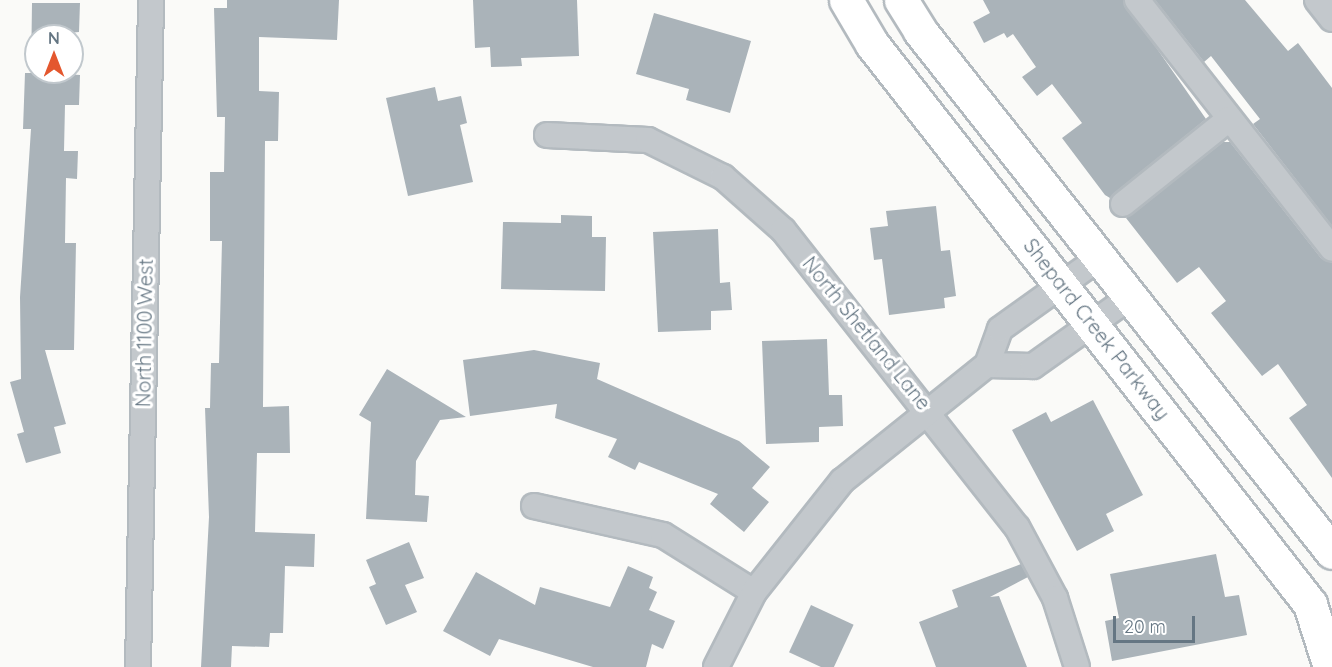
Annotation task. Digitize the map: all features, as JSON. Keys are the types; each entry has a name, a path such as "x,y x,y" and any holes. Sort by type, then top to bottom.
{"street":[{"name":"North 1100 West","path":"138,667 151,0"},
{"name":"Shepard Creek Parkway","path":"846,0 872,44 1062,282 1310,604 1330,666"},
{"path":"901,0 920,31 1332,552"},
{"path":"1137,0 1332,249"},
{"path":"1317,0 1332,18"},
{"path":"1122,204 1229,119"},
{"name":"North Shetland Lane","path":"547,135 648,140 723,177 783,230 929,409 1017,527 1055,598 1077,667"},
{"path":"716,667 754,592 842,481 929,409 987,365 1000,329 1062,282 1099,258"},
{"path":"987,365 1033,366 1130,297"},
{"path":"534,506 663,535 754,592"}],"building":[{"path":"227,0 339,0 337,40 259,37 259,91 279,92 278,141 265,141 263,407 289,406 290,453 257,453 255,532 315,534 314,567 285,566 283,633 270,633 269,647 232,646 231,667 201,667 209,517 205,408 210,408 211,363 219,363 222,241 210,241 210,172 224,172 225,117 217,117 214,8 227,8"},
{"path":"473,0 577,0 579,56 521,58 522,66 491,67 490,47 475,48"},
{"path":"983,0 1123,0 1206,119 1110,198 1105,195 1062,138 1082,123 1052,84 1037,96 1022,77 1036,67 1013,34 1007,38 1004,33 984,43 973,22 990,13"},
{"path":"1155,0 1245,0 1288,51 1298,43 1332,88 1332,226 1253,124 1260,119 1211,56 1204,62"},
{"path":"32,3 80,3 79,24 32,24"},
{"path":"654,13 751,41 730,113 686,100 689,89 636,74"},
{"path":"25,84 80,84 79,105 65,105 64,151 78,151 77,179 66,178 65,243 76,243 74,350 45,350 66,424 54,427 61,453 26,463 17,434 24,432 10,382 21,379 20,297 31,129 23,129"},
{"path":"435,87 438,101 461,96 467,123 460,125 473,182 408,196 386,98"},
{"path":"1223,142 1230,142 1321,258 1332,263 1332,478 1289,418 1307,405 1278,364 1262,376 1211,313 1226,301 1199,267 1177,283 1126,218"},
{"path":"936,206 941,251 950,250 956,296 944,298 945,308 889,315 882,259 874,260 870,228 888,226 886,211"},
{"path":"561,215 592,216 592,237 606,237 605,291 501,289 503,222 561,223"},
{"path":"718,229 720,283 730,282 732,310 711,311 711,330 658,332 653,232"},
{"path":"827,339 829,395 842,395 843,426 819,427 819,442 766,444 762,341"},
{"path":"534,350 600,363 597,379 739,441 770,467 752,488 769,502 744,532 710,504 718,494 639,462 635,470 608,457 617,439 555,418 557,404 470,416 463,360"},
{"path":"387,369 466,417 440,420 416,461 415,495 429,496 427,522 366,519 371,422 359,415"},
{"path":"1093,400 1143,495 1106,514 1114,531 1077,551 1012,430 1046,412 1051,422"},
{"path":"409,542 424,578 405,585 417,612 386,625 369,587 376,584 366,560"},
{"path":"1216,554 1225,597 1239,595 1247,635 1112,661 1105,621 1119,618 1110,574"},
{"path":"1021,564 1028,577 990,597 999,596 1027,667 936,667 919,622 958,607 952,590"},
{"path":"628,566 653,577 649,588 657,592 649,610 675,621 663,649 652,644 646,667 593,667 499,639 490,656 443,631 476,572 535,605 540,587 610,607"},
{"path":"811,605 854,625 834,667 821,667 789,652"}]}
